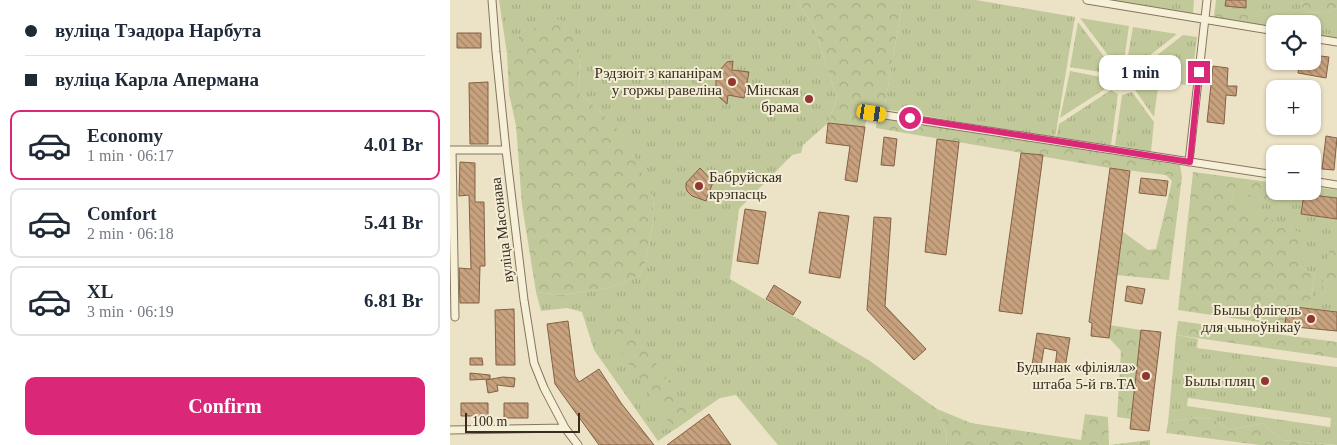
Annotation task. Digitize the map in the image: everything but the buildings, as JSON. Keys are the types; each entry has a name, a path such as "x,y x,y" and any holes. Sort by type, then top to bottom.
{"street":[{"name":"вуліца Масонава","path":"492,0 506,150 524,300 534,363 544,388 565,428 578,445"},
{"path":"1087,0 1266,29"},
{"path":"1190,162 1206,0"},
{"path":"1321,39 1337,42"},
{"path":"872,113 1266,174"},
{"path":"455,317 451,150 506,150"},
{"path":"1321,182 1337,184"},
{"path":"450,430 565,428"}],"green space":[{"path":"499,0 797,0 814,27 837,98 828,123 803,145 801,153 792,155 739,209 730,279 870,361 937,409 946,433 947,445 778,445 736,395 720,398 658,441 594,350 582,312 567,308 541,311 536,292 563,295 609,288 640,275 645,263 654,218 653,198 611,121 580,94 579,46 523,33 507,54"},
{"path":"797,0 903,0 884,109 868,107 865,127 828,123 837,98 814,27"},
{"path":"903,0 976,0 1075,17 1055,138 884,109"},
{"path":"1103,0 1194,0 1193,15"},
{"path":"1216,0 1302,0 1301,12 1327,13 1337,8 1337,39 1321,36 1321,15 1266,15 1266,26 1214,17"},
{"path":"1302,0 1337,0 1337,8 1327,13 1301,12"},
{"path":"1215,9 1261,18 1259,26 1214,17"},
{"path":"1080,18 1129,26 1124,61 1114,63"},
{"path":"556,19 572,22 579,46 580,94 611,121 630,146 653,198 654,218 645,263 640,275 609,288 563,295 536,292 522,205 516,126 509,93 507,54 522,33"},
{"path":"1078,22 1111,66 1106,73 1070,67"},
{"path":"1133,27 1177,34 1135,67 1127,61"},
{"path":"1183,35 1197,37 1191,86 1140,78 1138,70"},
{"path":"1070,71 1106,78 1108,87 1060,118"},
{"path":"1139,83 1158,87 1154,117 1135,90"},
{"path":"1111,90 1118,94 1111,145 1056,137 1059,124"},
{"path":"1132,92 1154,122 1151,152 1115,145 1122,95"},
{"path":"877,118 1180,165 1182,177 1169,280 1116,275 1122,231 1148,250 1156,249 1172,181 1166,175 1110,168 876,128"},
{"path":"1193,172 1266,182 1266,199 1234,191 1231,201 1303,234 1299,266 1315,275 1309,309 1287,306 1285,326 1178,310"},
{"path":"1321,188 1337,190 1337,198 1321,196"},
{"path":"1234,190 1284,204 1292,200 1303,200 1301,214 1337,219 1337,312 1309,309 1315,275 1299,266 1231,201"},
{"path":"1269,200 1292,200 1284,204"},
{"path":"1331,242 1337,242 1337,292 1321,290"},
{"path":"627,321 693,417 674,430 609,335"},
{"path":"1178,321 1337,342 1337,358 1176,335"},
{"path":"1109,325 1141,330 1131,419 1117,417 1121,351 1109,338"},
{"name":"Былы пляц","path":"1176,335 1198,339 1197,348 1337,367 1337,445 1282,440 1263,423 1229,430 1214,419 1192,417 1168,423","holes":["1188,398 1331,418 1330,427 1187,406"]},
{"path":"937,409 971,423 1081,440 1085,414 1108,417 1109,445 947,445 946,433"},
{"path":"1192,417 1214,419 1229,430 1263,423 1282,440 1334,445 1260,445 1166,433 1168,423"},
{"path":"1150,440 1150,445 1109,445"}],"place":[{"name":"Рэдзюіт з капанірам у горжы равеліна","path":"732,82"},
{"name":"Мінская брама","path":"809,99"},
{"name":"Бабруйская крэпасць","path":"699,186"},
{"name":"Былы флігель для чыноўнікаў","path":"1311,319"},
{"name":"Будынак «філіяла» штаба 5-й гв.ТА","path":"1146,376"},
{"name":"Былы пляц","path":"1265,381"}],"route":[{"path":"910,118 1190,162 1199,72"}]}
